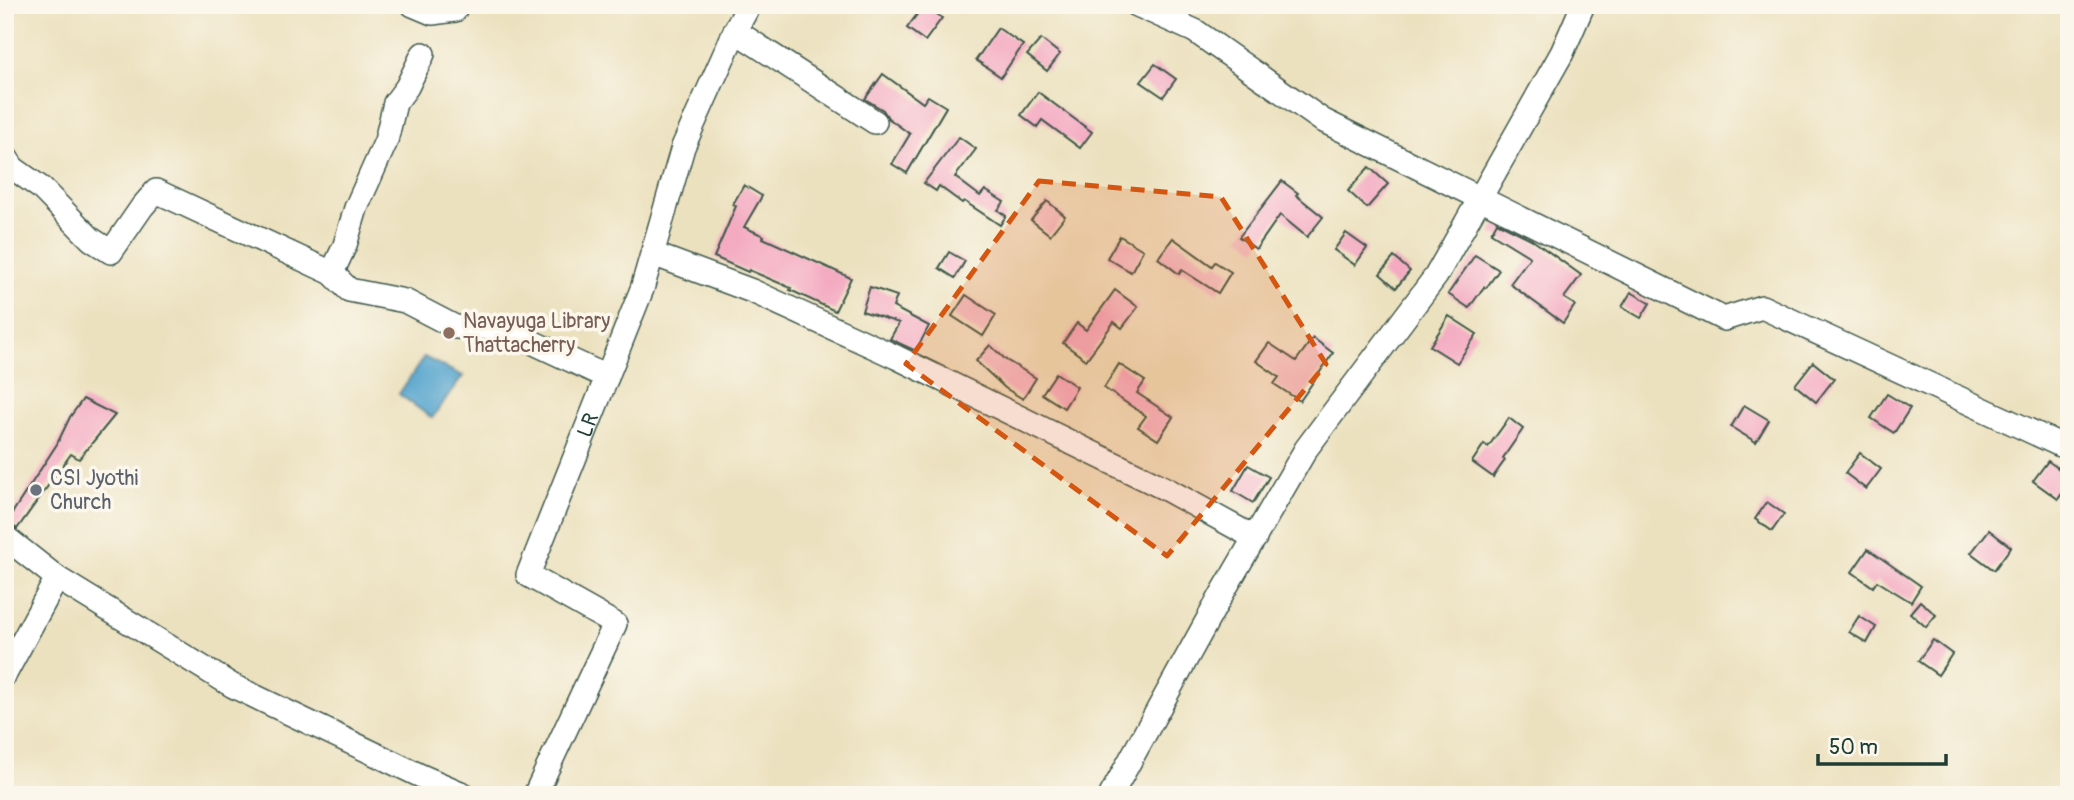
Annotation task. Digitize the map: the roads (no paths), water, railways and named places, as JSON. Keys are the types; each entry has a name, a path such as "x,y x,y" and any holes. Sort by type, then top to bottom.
{"street":[{"path":"414,5 432,13 454,10 456,5"},
{"name":"LR","path":"534,795 615,624 528,575 642,289 683,147 749,5"},
{"path":"1137,5 1195,31 1322,120 1724,319 1762,307 2069,449"},
{"path":"1111,795 1306,449 1436,276 1562,53 1583,5"},
{"path":"735,32 875,122"},
{"path":"332,273 345,245 356,208 386,141 395,103 407,87 422,54"},
{"path":"5,156 13,168 41,188 90,239 111,252 156,191 332,273 349,290 405,301 455,327 502,328 607,377"},
{"path":"653,254 752,291 896,357 1164,488 1255,538"},
{"path":"5,537 57,578 233,686 465,795"},
{"path":"5,674 57,578"}],"water":[{"path":"424,357 463,376 432,418 399,394"}],"place":[{"name":"Navayuga Library Thattacherry","path":"449,333"},
{"name":"CSI Jyothi Church","path":"36,490"}]}
